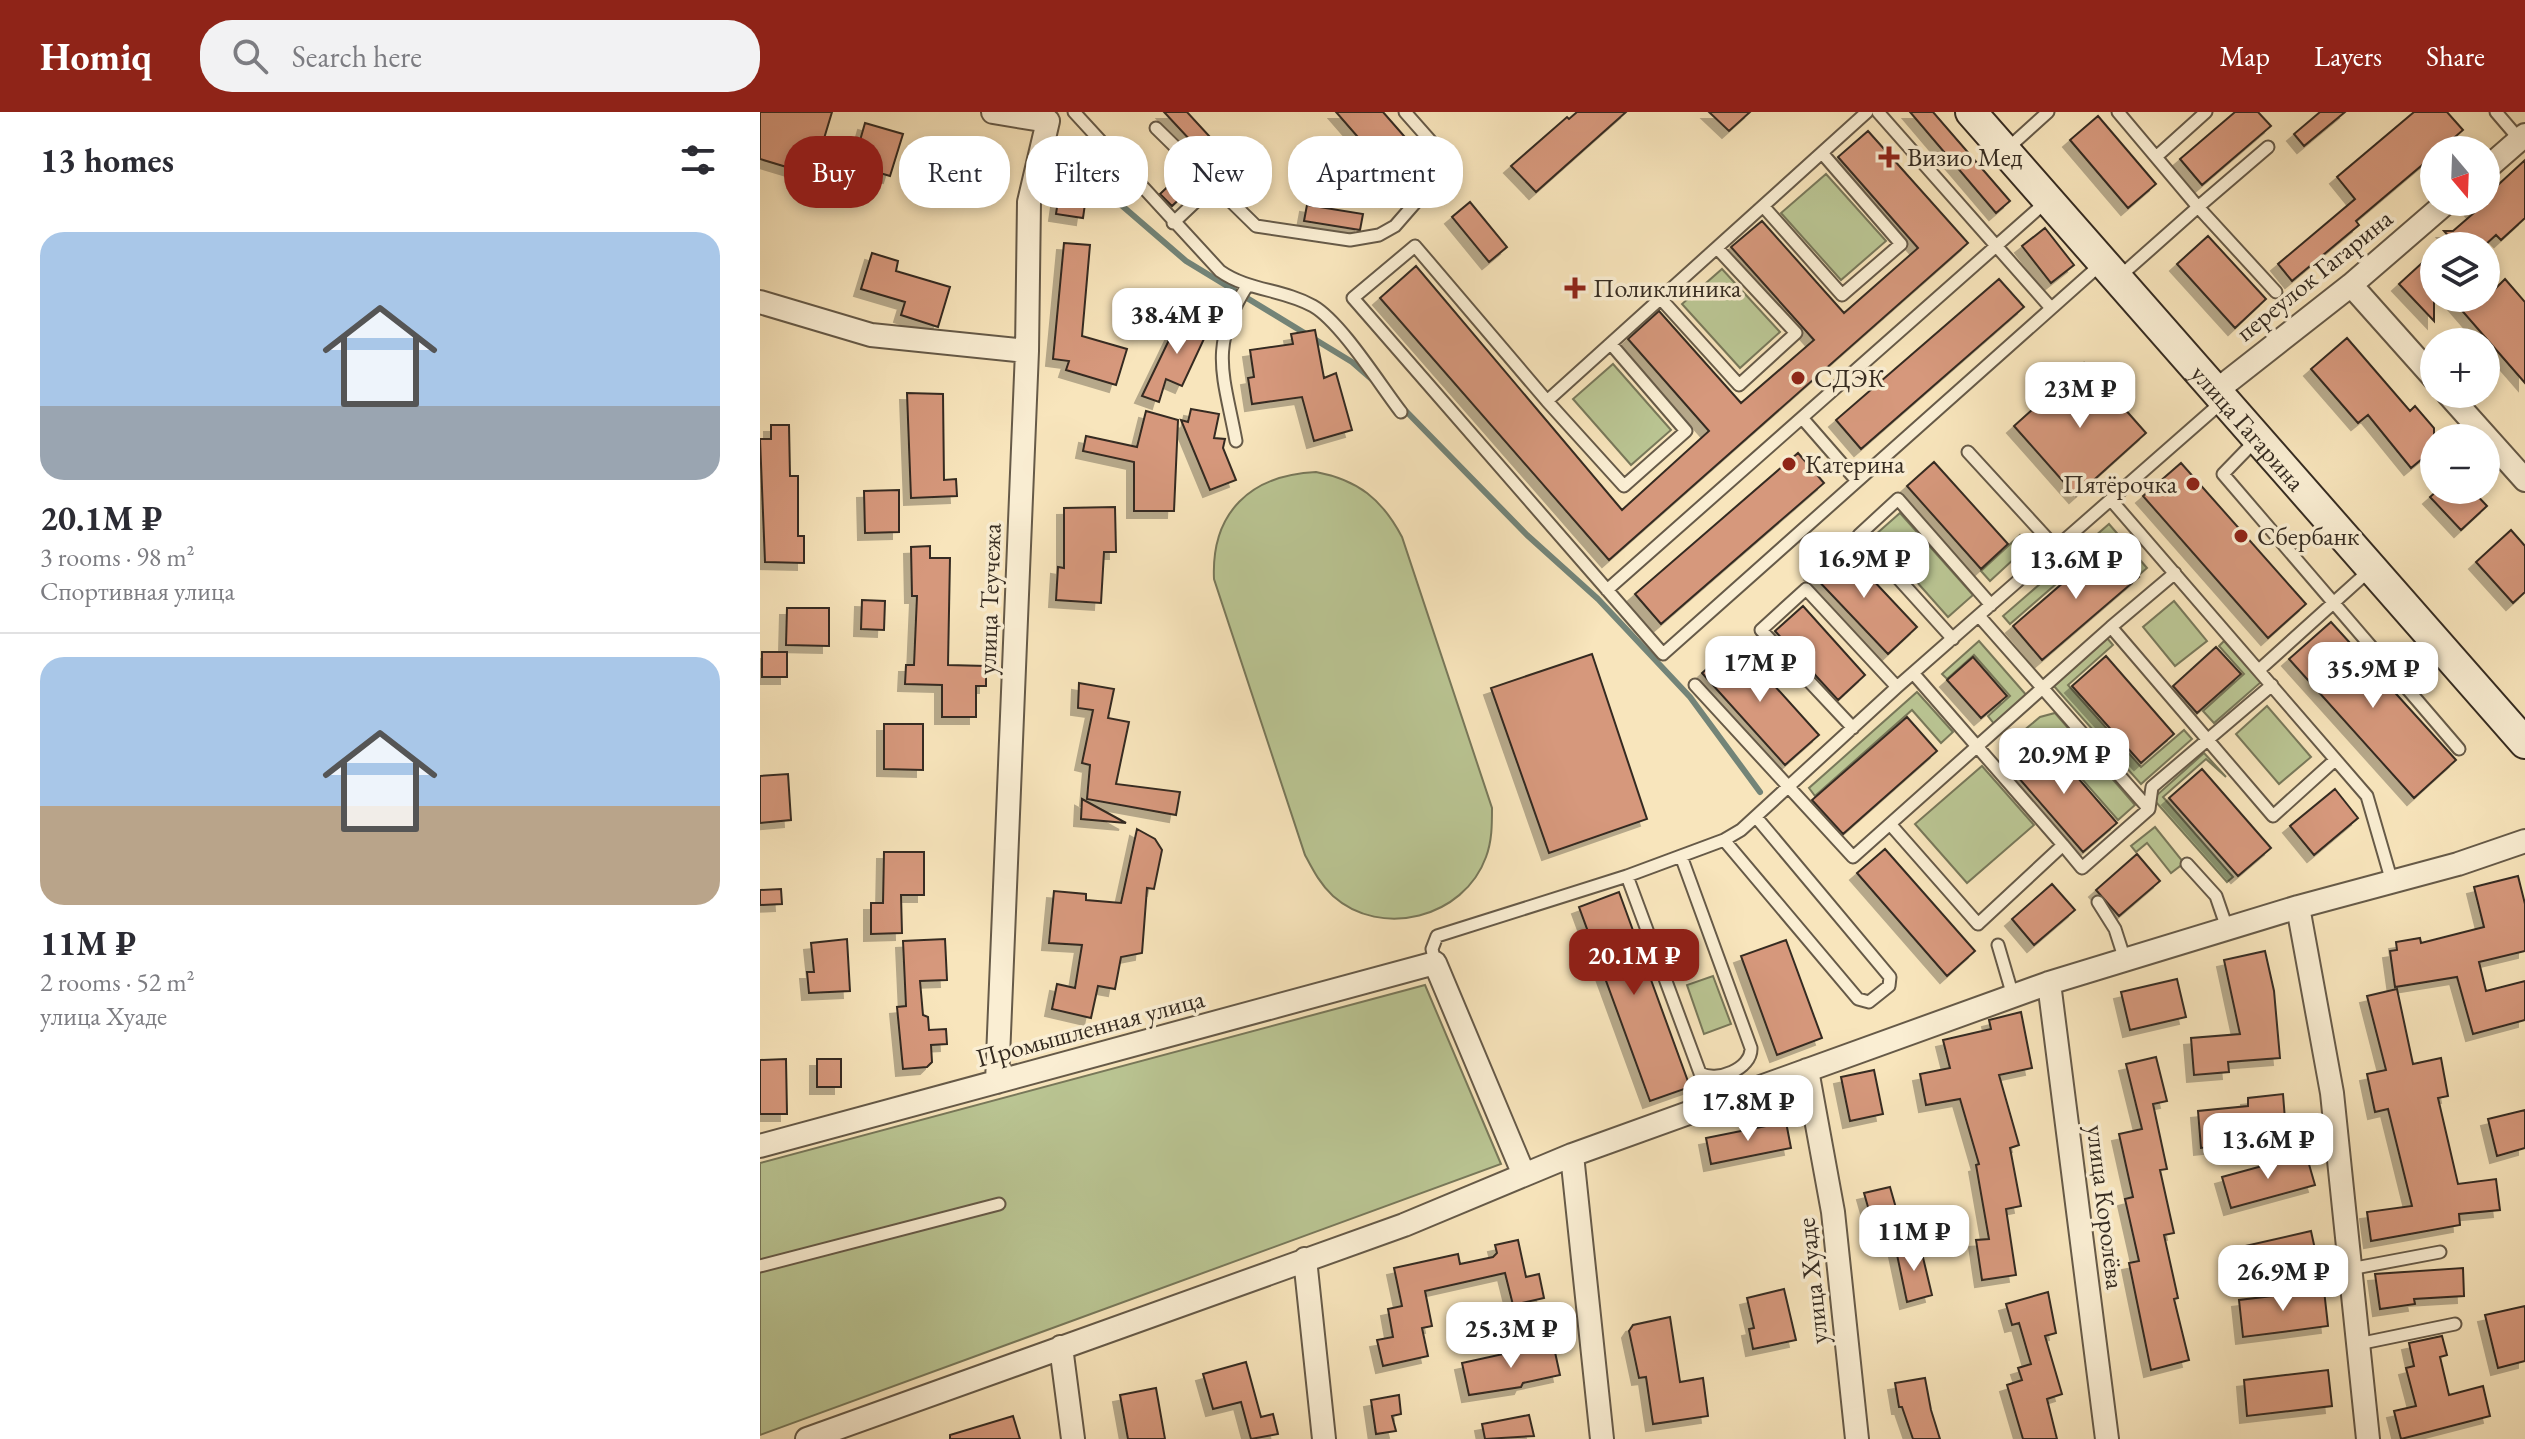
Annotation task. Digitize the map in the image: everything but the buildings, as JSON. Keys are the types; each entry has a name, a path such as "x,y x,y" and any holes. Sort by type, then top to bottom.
{"street":[{"path":"993,112 1054,116"},
{"name":"улица Гагарина","path":"1971,112 2525,743"},
{"name":"улица Теучежа","path":"997,1082 1027,351 1029,202 1054,116"},
{"path":"2500,157 2522,138"},
{"name":"переулок Гагарина","path":"2220,396 2431,216"},
{"path":"2351,285 2420,362"},
{"path":"760,302 871,335 1027,351"},
{"path":"2461,408 2525,480"},
{"path":"816,1437 1404,1225 1572,1155 2049,983 2525,841"},
{"path":"2298,907 2332,1093 2368,1439"},
{"path":"1435,963 1524,1175"},
{"name":"Промышленная улица","path":"760,1146 1435,963"},
{"name":"улица Королёва","path":"2049,983 2107,1439"},
{"name":"улица Хуаде","path":"1807,1070 1833,1212 1857,1439"},
{"path":"1572,1155 1602,1439"},
{"path":"1305,1259 1324,1439"},
{"path":"1061,1347 1073,1439"}],"lane":[{"path":"1074,112 1220,271 1247,286 1295,298 1315,307 1329,319 1401,412"},
{"path":"1237,208 1256,226 1350,240 1379,235 1395,226 1450,163 1405,112"},
{"path":"1547,401 1867,112"},
{"path":"1878,112 2051,308"},
{"path":"2005,150 2048,112"},
{"path":"2118,112 2198,207 2276,292"},
{"path":"2156,157 2206,112"},
{"path":"2496,112 2522,138"},
{"path":"1156,128 1164,136"},
{"path":"1611,344 1686,431 1624,486 1415,246 1353,298 1663,654 2051,308 2111,270 2198,207 2268,147"},
{"path":"1763,206 1842,295 1901,244 1822,153"},
{"path":"1607,590 2048,200"},
{"path":"1173,223 1189,208"},
{"path":"1661,299 1739,385 1796,333 1717,248"},
{"path":"1236,441 1220,345 1234,306 1247,286"},
{"path":"1435,963 1432,949 1437,936 1627,876 1724,840 1756,817 1897,687 2111,500 2220,396"},
{"path":"1803,419 1857,481"},
{"path":"2258,438 2223,474 2459,749"},
{"path":"1968,452 2056,548"},
{"path":"1953,639 1859,535 1898,499 1991,605"},
{"path":"2111,500 2367,796 2392,882"},
{"path":"2259,670 2372,568"},
{"path":"1695,685 1853,857 2175,573"},
{"path":"1853,728 1761,630 1806,589 1897,687"},
{"path":"1979,616 2149,809"},
{"path":"2111,627 2273,816 2335,760"},
{"path":"1913,673 2082,868 2149,809 2152,787 2272,685"},
{"path":"1724,840 1858,999 1869,1002 1889,986 1890,977 1756,817"},
{"path":"1890,824 1978,924 2063,845"},
{"path":"1627,876 1698,1068 1708,1077 1724,1073 1749,1062 1751,1048 1681,856"},
{"path":"2187,864 2216,896 2227,928"},
{"path":"2098,902 2115,929 2125,960"},
{"path":"1998,945 2013,996"},
{"path":"760,1266 999,1204"},
{"path":"2350,1269 2440,1252"},
{"path":"2358,1344 2455,1324"}],"green space":[{"path":"1826,174 1886,241 1841,280 1781,213"},
{"path":"1722,269 1780,332 1740,368 1682,304"},
{"path":"1613,364 1671,430 1631,465 1573,399"},
{"path":"1316,472 1344,480 1367,493 1386,512 1402,537 1492,808 1489,845 1475,878 1460,895 1419,916 1397,919 1374,917 1352,909 1333,896 1317,877 1305,855 1214,579 1220,534 1228,516 1240,502 1272,481"},
{"path":"1900,513 1973,595 1948,617 1875,535"},
{"path":"2109,524 2147,568 2140,574 2108,539 2010,624 2003,616"},
{"path":"2020,535 2029,545 1990,581 1981,571"},
{"path":"2174,601 2207,641 2175,666 2143,627"},
{"path":"2107,638 2113,645 2068,685 2141,767 2184,730 2192,739 2141,784 2053,685"},
{"path":"1979,641 2028,697 1995,725 1988,716 2010,696 1974,655 1947,679 1942,674"},
{"path":"2224,641 2261,682 2214,723 2203,711 2244,674 2219,646"},
{"path":"1917,692 1953,732 1941,743 1912,710 1815,796 1809,788"},
{"path":"2267,706 2311,757 2279,784 2236,734"},
{"path":"2055,713 2135,805 2118,820 2046,738 2016,763 2017,736 2040,717"},
{"path":"2204,753 2226,777 2206,759 2163,797 2233,877 2227,882 2155,801 2157,795"},
{"path":"1982,766 2034,825 1967,883 1915,824"},
{"path":"2155,827 2184,863 2171,873 2147,843 2136,852 2131,846"},
{"path":"1713,976 1731,1024 1704,1034 1687,985"},
{"path":"1425,985 1501,1164 760,1435 760,1163"}],"waterway":[{"path":"1125,208 1186,261 1352,362 1375,382"},
{"path":"1401,406 1527,535 1598,599 1690,697 1760,792"}],"place":[{"name":"Визио Мед","path":"1889,157"},
{"name":"Поликлиника","path":"1575,288"},
{"name":"СДЭК","path":"1798,378"},
{"name":"Катерина","path":"1789,464"},
{"name":"Пятёрочка","path":"2193,484"},
{"name":"Сбербанк","path":"2241,536"}]}
